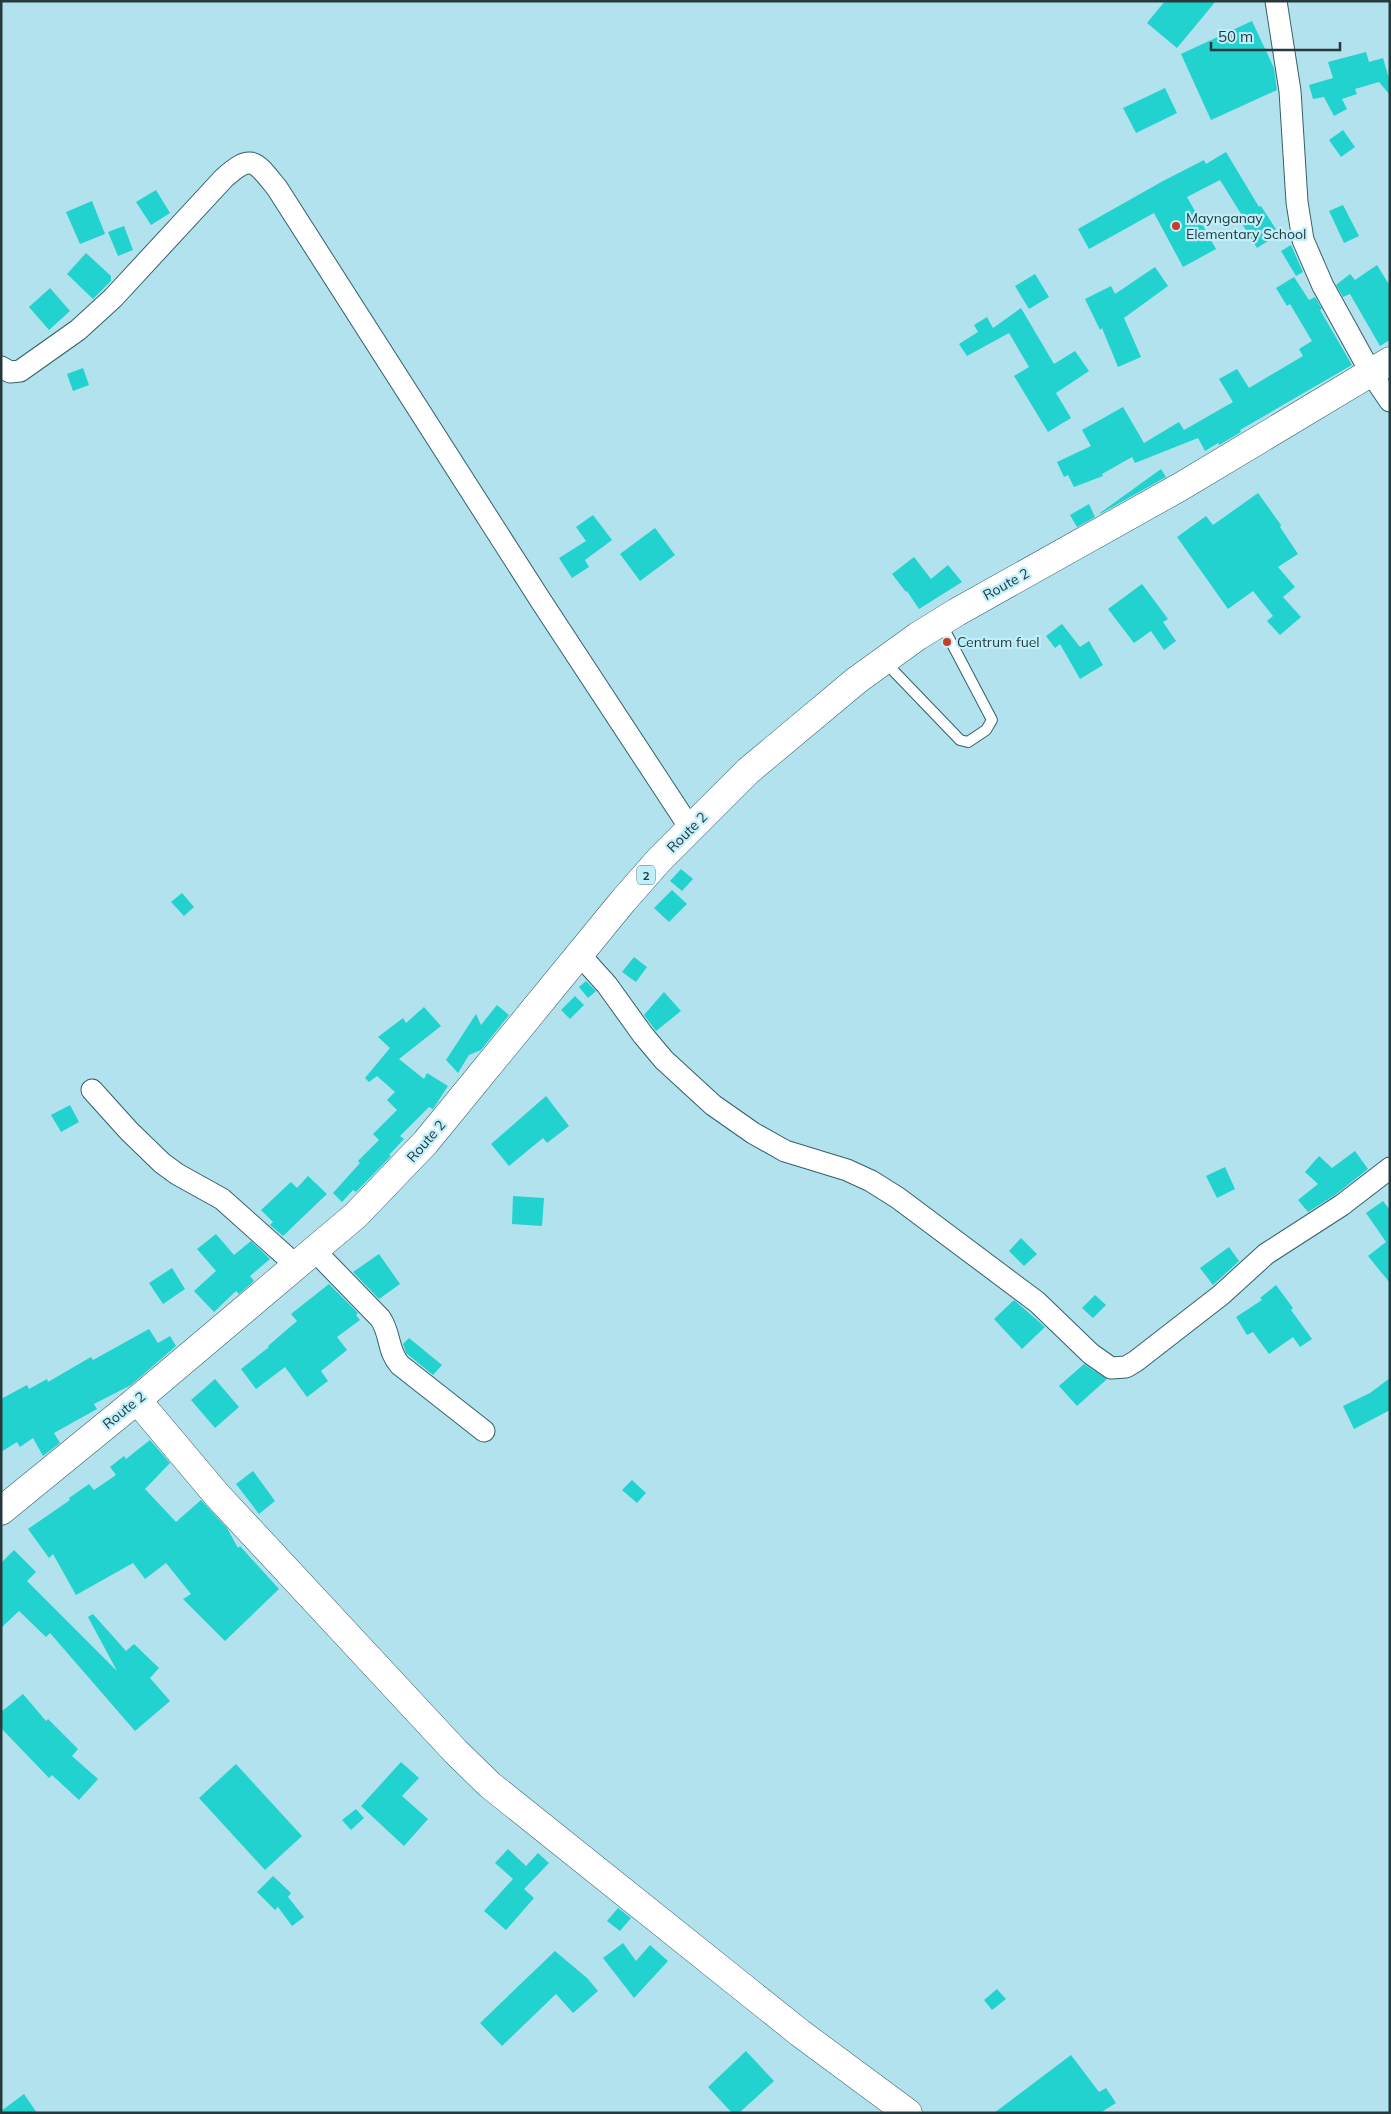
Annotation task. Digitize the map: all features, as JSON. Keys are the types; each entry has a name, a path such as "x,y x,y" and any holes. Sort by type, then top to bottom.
{"main road":[{"name":"Route 2","path":"1,1510 137,1400 356,1215 425,1143 623,901 690,828 748,771 857,680 940,622 1180,487 1380,367"},
{"path":"137,1400 224,1502 456,1752 490,1785 800,2033 908,2113"}],"street":[{"path":"1276,1 1290,91 1297,202 1303,240 1323,286 1380,367 1390,401"},
{"path":"1,367 10,372 20,371 72,335 113,298 224,178 241,164 251,163 260,167 277,188 541,601 690,828"},
{"path":"580,955 608,985 643,1035 664,1060 713,1105 752,1133 785,1151 848,1170 871,1181 898,1198 1023,1291 1091,1354 1111,1368 1126,1366 1136,1361 1221,1295 1266,1254 1342,1205 1390,1168"},
{"path":"92,1090 129,1131 162,1163 177,1174 222,1199 306,1258 380,1318 387,1330 392,1354 400,1366 484,1431"}],"lane":[{"path":"884,661 960,740 968,742 986,730 992,720 940,622"}],"building":[{"path":"1165,1 1216,1 1177,48 1147,23"},
{"path":"1252,21 1274,68 1277,90 1211,120 1181,54"},
{"path":"1366,52 1369,62 1383,58 1390,82 1390,95 1379,82 1355,89 1357,94 1342,99 1347,109 1334,116 1324,97 1313,99 1309,85 1333,78 1328,62"},
{"path":"1165,88 1177,113 1136,133 1123,108"},
{"path":"1343,130 1355,147 1341,157 1329,140"},
{"path":"1226,152 1259,207 1261,206 1279,234 1257,248 1239,219 1243,217 1220,180 1187,197 1216,249 1183,267 1154,213 1089,249 1078,229 1163,181 1204,160 1206,164"},
{"path":"156,190 170,213 151,225 136,202"},
{"path":"92,201 105,234 80,244 66,212"},
{"path":"1343,205 1359,236 1344,243 1329,211"},
{"path":"124,226 133,250 118,256 108,232"},
{"path":"1291,245 1303,272 1296,276 1281,251"},
{"path":"86,253 111,276 111,281 93,299 67,274"},
{"path":"1377,265 1390,286 1390,340 1380,346 1350,294 1343,297 1336,285 1350,274 1355,280"},
{"path":"1155,267 1168,286 1124,318 1141,357 1118,367 1102,328 1100,330 1085,299 1111,286 1115,294"},
{"path":"1035,274 1049,297 1029,309 1015,286"},
{"path":"1294,277 1309,300 1315,297 1322,309 1320,310 1352,365 1240,430 1241,432 1219,445 1218,443 1205,451 1198,438 1135,463 1132,457 1102,474 1103,476 1074,487 1068,475 1064,477 1057,462 1091,446 1082,430 1123,407 1144,443 1179,422 1184,430 1233,402 1219,379 1237,369 1249,388 1303,356 1299,349 1312,341 1290,304 1287,306 1276,288"},
{"path":"50,288 70,311 49,330 29,307"},
{"path":"1021,308 1054,364 1075,351 1089,371 1056,393 1071,418 1048,432 1014,376 1029,367 1009,333 967,356 959,344 978,332 974,325 987,317 993,328"},
{"path":"83,368 89,385 73,391 67,374"},
{"path":"1161,469 1166,477 1100,514 1100,513"},
{"path":"1258,493 1281,525 1280,527 1298,554 1278,567 1295,587 1283,597 1301,617 1280,635 1267,621 1273,616 1253,591 1228,609 1177,537 1206,516 1213,525"},
{"path":"1089,504 1095,517 1077,527 1070,515"},
{"path":"593,515 612,540 585,560 589,567 572,578 559,558 586,541 576,527"},
{"path":"655,528 675,555 640,581 620,554"},
{"path":"914,557 931,579 948,565 962,582 919,609 892,574"},
{"path":"1142,584 1168,619 1163,622 1176,641 1164,650 1151,631 1134,643 1108,609"},
{"path":"1062,624 1080,647 1089,641 1103,665 1080,679 1060,644 1055,648 1046,636"},
{"path":"681,869 693,879 682,891 670,881"},
{"path":"672,890 687,904 669,922 654,908"},
{"path":"182,893 194,907 184,916 171,902"},
{"path":"634,957 647,967 636,982 622,972"},
{"path":"586,981 596,991 588,998 579,987"},
{"path":"664,992 681,1011 656,1031 644,1015"},
{"path":"575,996 584,1005 570,1019 561,1010"},
{"path":"497,1005 509,1015 481,1050 469,1055 458,1073 446,1060 476,1014 481,1025"},
{"path":"424,1007 441,1026 399,1059 424,1079 427,1073 448,1086 433,1109 429,1107 400,1136 404,1139 389,1155 391,1156 356,1192 353,1190 342,1202 333,1193 360,1163 358,1161 379,1140 373,1134 397,1110 387,1100 395,1092 377,1076 369,1082 365,1078 390,1048 378,1037 403,1018 406,1023"},
{"path":"546,1096 569,1126 547,1143 543,1138 509,1166 491,1144"},
{"path":"70,1105 79,1122 61,1132 51,1115"},
{"path":"1355,1151 1368,1169 1335,1195 1308,1212 1298,1200 1318,1184 1305,1172 1319,1156 1332,1168"},
{"path":"1225,1167 1235,1189 1217,1198 1206,1176"},
{"path":"308,1176 327,1194 283,1236 270,1225 273,1222 261,1210 291,1182 297,1188"},
{"path":"513,1196 544,1198 542,1226 512,1224"},
{"path":"1383,1201 1390,1210 1390,1283 1368,1256 1386,1242 1366,1213"},
{"path":"216,1234 234,1255 251,1241 270,1259 250,1276 254,1281 239,1294 236,1291 214,1312 194,1291 216,1271 197,1249"},
{"path":"1021,1238 1037,1254 1024,1266 1009,1251"},
{"path":"1229,1247 1239,1261 1213,1285 1200,1268"},
{"path":"379,1254 400,1284 379,1299 353,1272"},
{"path":"172,1268 185,1289 163,1304 149,1283"},
{"path":"329,1284 358,1313 356,1315 360,1320 337,1337 347,1350 321,1371 328,1381 307,1397 285,1367 256,1389 241,1369 269,1347 297,1321 291,1314"},
{"path":"1276,1285 1312,1339 1300,1347 1293,1337 1269,1354 1253,1332 1247,1335 1236,1317 1262,1300 1260,1298"},
{"path":"1095,1295 1106,1305 1093,1318 1082,1308"},
{"path":"1014,1300 1045,1327 1022,1349 994,1319"},
{"path":"149,1329 158,1343 170,1336 176,1346 131,1385 94,1404 97,1409 54,1433 60,1443 43,1456 33,1438 20,1447 17,1442 1,1452 1,1399 27,1385 29,1389 47,1379 48,1382 91,1357 93,1360"},
{"path":"409,1338 442,1365 433,1375 406,1353 403,1344"},
{"path":"1084,1364 1107,1379 1077,1406 1059,1386"},
{"path":"1390,1378 1390,1410 1354,1429 1343,1406 1370,1393"},
{"path":"215,1379 239,1407 215,1428 191,1400"},
{"path":"150,1440 170,1463 145,1489 176,1522 201,1500 227,1528 238,1548 240,1546 279,1589 225,1641 183,1599 191,1594 166,1563 145,1579 133,1563 76,1595 53,1554 49,1558 28,1529 70,1500 69,1498 89,1484 94,1490 116,1475 110,1467 124,1456 126,1459"},
{"path":"253,1471 275,1501 259,1514 236,1484"},
{"path":"632,1480 646,1493 637,1503 622,1490"},
{"path":"14,1550 36,1572 27,1581 117,1671 88,1617 93,1614 126,1651 134,1644 159,1668 150,1678 170,1701 135,1731 50,1633 46,1637 19,1611 1,1628 1,1563"},
{"path":"23,1694 46,1721 48,1719 78,1749 72,1756 98,1779 79,1800 52,1775 49,1778 1,1728 1,1712"},
{"path":"401,1762 419,1778 402,1796 428,1819 404,1846 361,1806"},
{"path":"236,1764 302,1836 265,1870 199,1798"},
{"path":"356,1809 364,1818 351,1830 342,1820"},
{"path":"508,1849 526,1866 538,1853 549,1863 524,1889 534,1898 506,1930 484,1911 513,1879 495,1863"},
{"path":"273,1876 291,1893 288,1897 304,1917 292,1926 278,1907 275,1910 257,1892"},
{"path":"618,1908 631,1918 620,1931 607,1921"},
{"path":"623,1943 636,1961 650,1945 668,1961 634,1998 603,1958"},
{"path":"555,1951 587,1978 598,1991 573,2013 556,1994 502,2046 480,2023"},
{"path":"997,1989 1006,1999 992,2010 984,2000"},
{"path":"746,2051 774,2081 739,2113 732,2113 708,2087"},
{"path":"1071,2055 1099,2092 1106,2088 1116,2103 1100,2113 994,2113"},
{"path":"24,2094 37,2113 1,2113 1,2111"}],"place":[{"name":"Maynganay Elementary School","path":"1176,226"},
{"name":"Centrum fuel","path":"947,642"}]}
